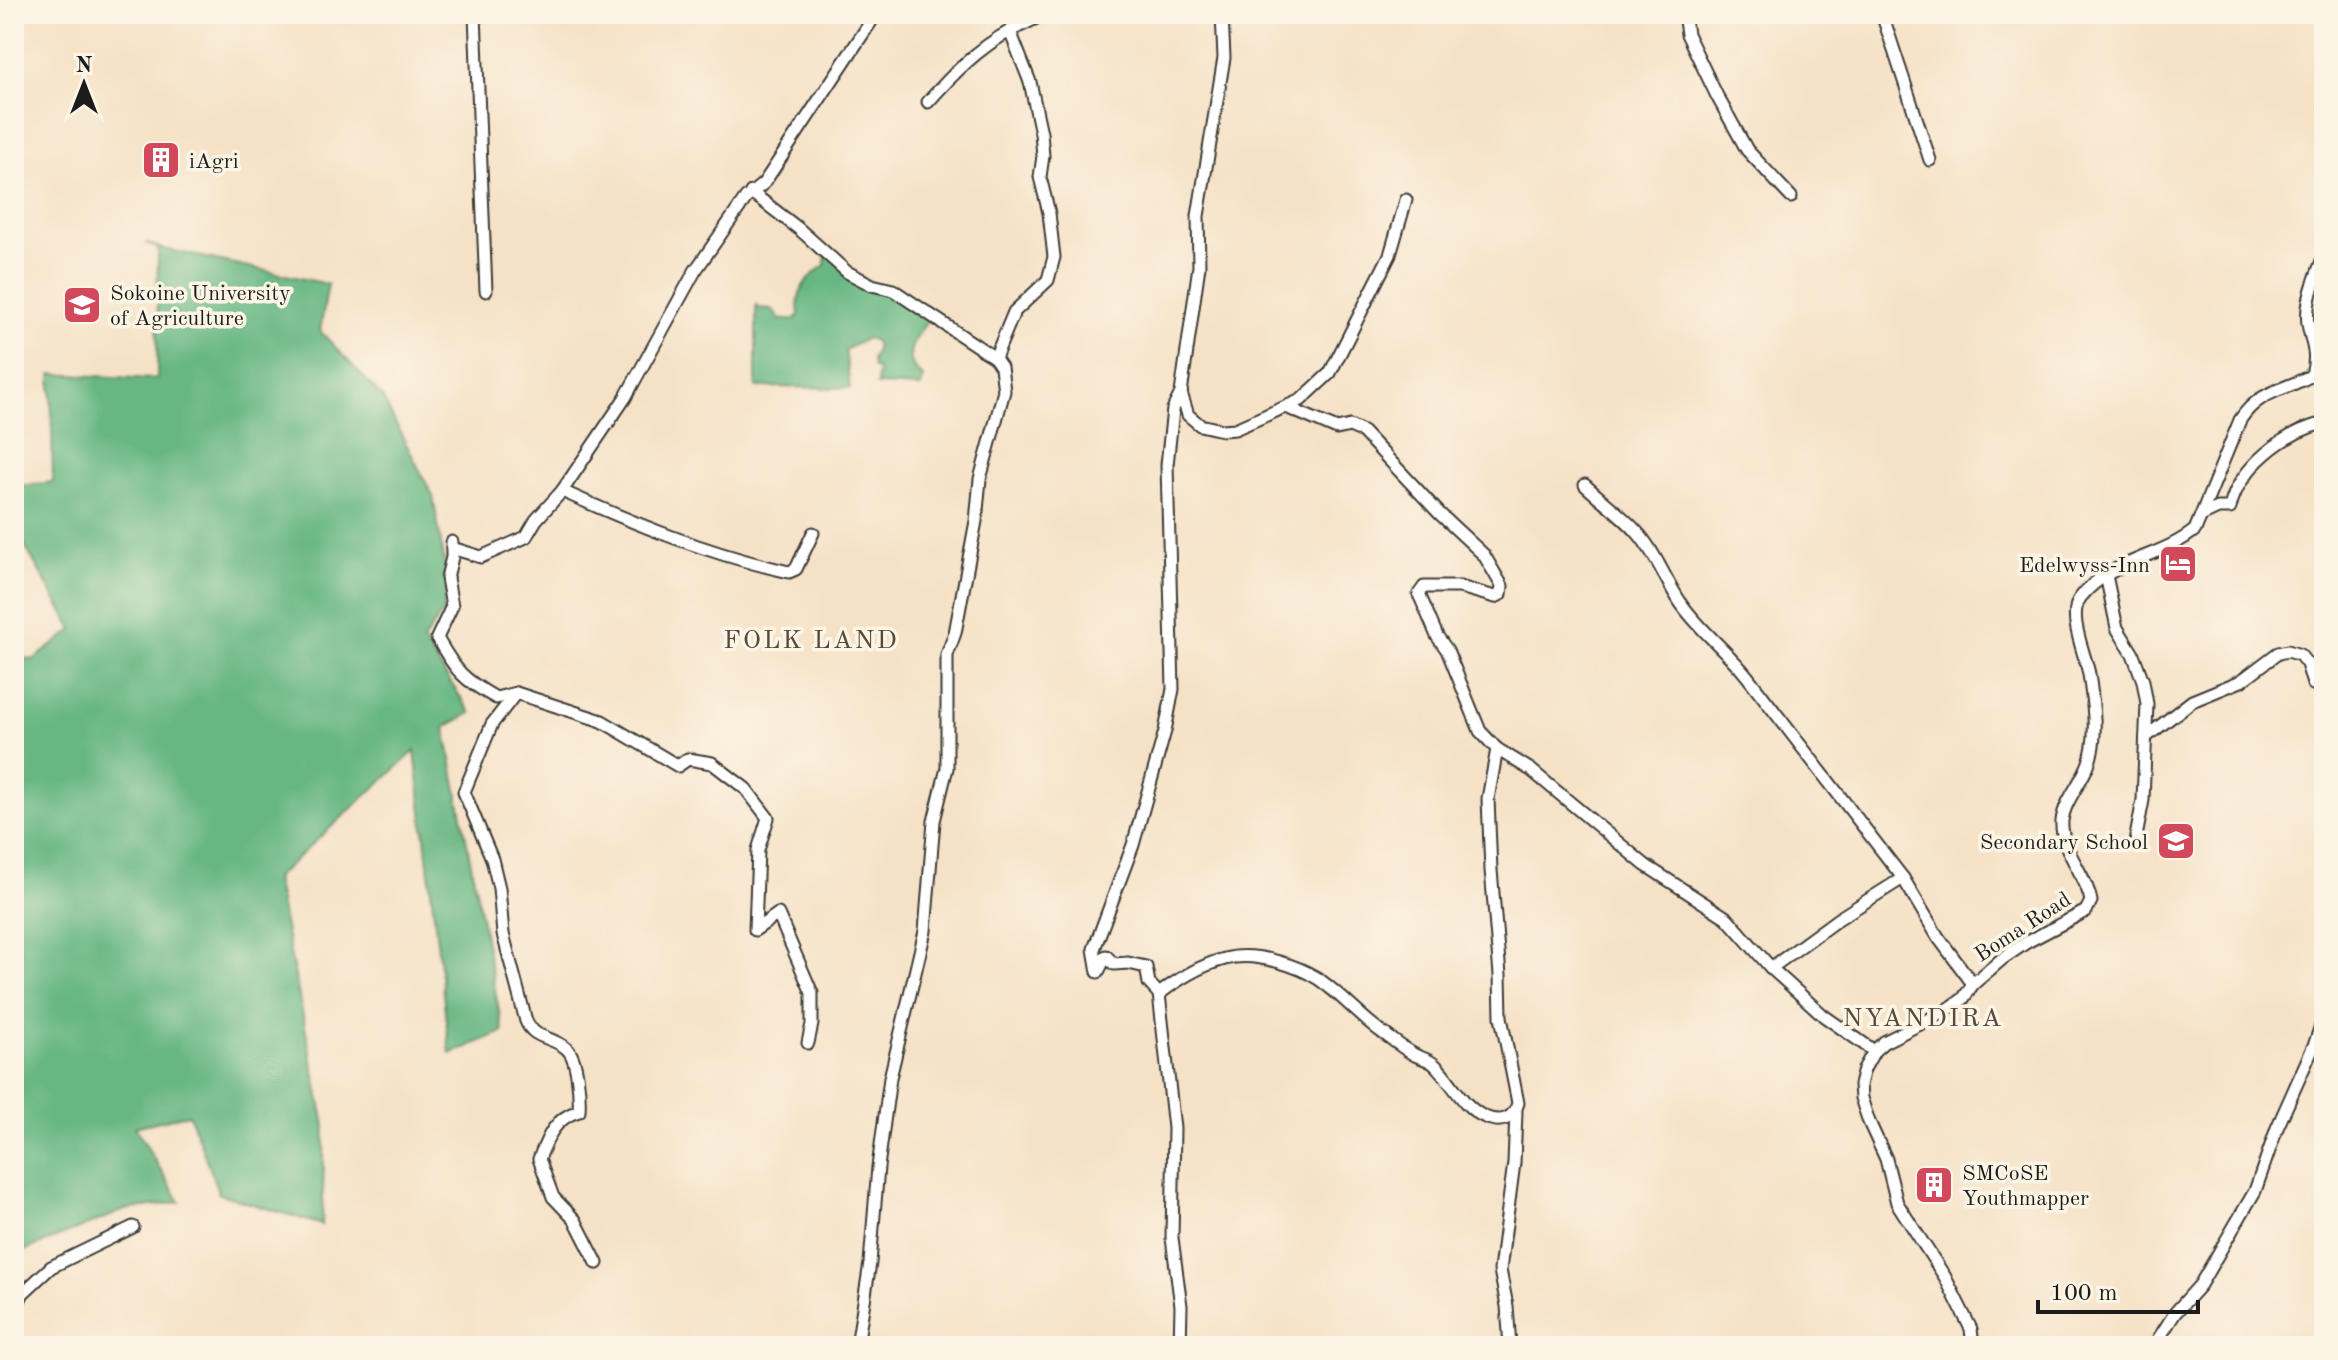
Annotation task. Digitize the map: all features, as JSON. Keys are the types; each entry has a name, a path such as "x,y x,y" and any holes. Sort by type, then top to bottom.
{"street":[{"path":"475,14 486,291"},
{"path":"808,1043 812,993 778,914 755,930 758,850 768,818 746,789 712,763 688,759 678,766 602,721 516,693 496,698 468,683 454,667 437,638 452,606 447,578 452,545 481,557 526,537 536,520 562,491 625,398 695,271 751,192 764,183 876,14"},
{"path":"928,102 960,66 984,47 1044,14"},
{"path":"1180,1346 1181,1306 1172,1238 1174,1128 1159,994 1149,983 1146,967 1114,964 1106,956 1098,972 1094,949 1133,845 1165,731 1173,689 1167,465 1173,409 1181,393 1199,266 1198,216 1224,58 1222,14"},
{"path":"1684,14 1687,34 1747,150 1791,197"},
{"path":"1882,14 1930,160"},
{"path":"995,358 1014,312 1048,280 1054,257 1049,213 1040,177 1043,156 1041,133 1030,82 1010,31"},
{"path":"751,192 847,272 872,285 893,290 995,358 1001,367 1004,391 980,479 976,521 955,633 947,655 947,768 934,821 925,931 890,1078 870,1263 857,1346"},
{"path":"1181,393 1188,415 1200,425 1222,430 1235,429 1301,400 1330,373 1390,255 1406,200"},
{"name":"Boma Road","path":"1874,1051 1884,1042 1963,999 1973,984 2027,942 2086,911 2091,901 2089,889 2067,846 2062,820 2090,762 2094,731 2092,697 2085,655 2074,618 2075,606 2106,575 2195,530 2240,420 2250,405 2281,387 2312,375 2316,358 2308,323 2309,301 2324,256"},
{"path":"1286,407 1337,429 1350,426 1363,432 1440,514 1484,555 1502,586 1498,597 1460,587 1424,587 1419,594 1437,636 1447,650 1480,731 1497,749 1531,770 1645,865 1727,918 1771,968 1824,1016 1874,1051 1860,1085 1865,1112 1886,1159 1897,1203 1945,1277 1971,1329 1973,1346"},
{"path":"2201,516 2218,508 2230,508 2232,497 2244,476 2258,462 2295,434 2324,423"},
{"path":"1585,485 1637,531 1660,564 1681,604 1747,676 1903,878 1938,937 1973,984"},
{"path":"562,491 662,535 715,554 789,572 796,569 813,533"},
{"path":"2106,575 2117,628 2133,654 2147,704 2143,800 2136,837"},
{"path":"2146,737 2192,701 2241,681 2278,653 2288,651 2300,655 2307,664 2313,684 2324,688"},
{"path":"516,693 492,724 464,792 492,859 499,888 503,934 526,1021 530,1030 569,1050 575,1062 579,1111 564,1116 550,1133 539,1159 553,1197 575,1220 597,1263"},
{"path":"1497,749 1488,799 1491,870 1501,1017 1517,1089 1514,1163 1500,1270 1510,1346"},
{"path":"1771,968 1838,919 1903,878"},
{"path":"1159,994 1210,963 1237,957 1284,964 1316,978 1380,1031 1416,1056 1433,1062 1471,1107 1485,1117 1498,1121 1516,1112"},
{"path":"2154,1346 2175,1313 2200,1285 2255,1191 2277,1128 2324,1017"},
{"path":"14,1311 23,1293 51,1267 133,1227"}],"green space":[{"path":"146,243 328,284 320,331 382,397 433,496 447,578 444,610 423,641 471,713 445,727 503,1032 450,1054 415,751 275,878 325,1125 322,1225 219,1194 189,1114 135,1127 180,1202 125,1210 21,1252 14,1273 14,657 33,660 73,630 17,532 19,486 53,482 51,374 157,379 158,248"},
{"path":"826,253 874,286 929,317 910,354 911,362 923,377 921,387 877,385 878,369 873,368 872,359 877,347 875,341 867,338 845,350 850,388 756,387 756,305 772,309 780,320 795,319 799,315 800,292 807,280 825,265"}],"place":[{"name":"iAgri","path":"161,160"},
{"name":"Sokoine University of Agriculture","path":"82,305"},
{"name":"Edelwyss-Inn","path":"2178,564"},
{"name":"Secondary School","path":"2176,841"},
{"name":"SMCoSE Youthmapper","path":"1934,1185"}],"district":[{"name":"FOLK LAND","path":"811,639"},
{"name":"NYANDIRA","path":"1923,1017"}]}
